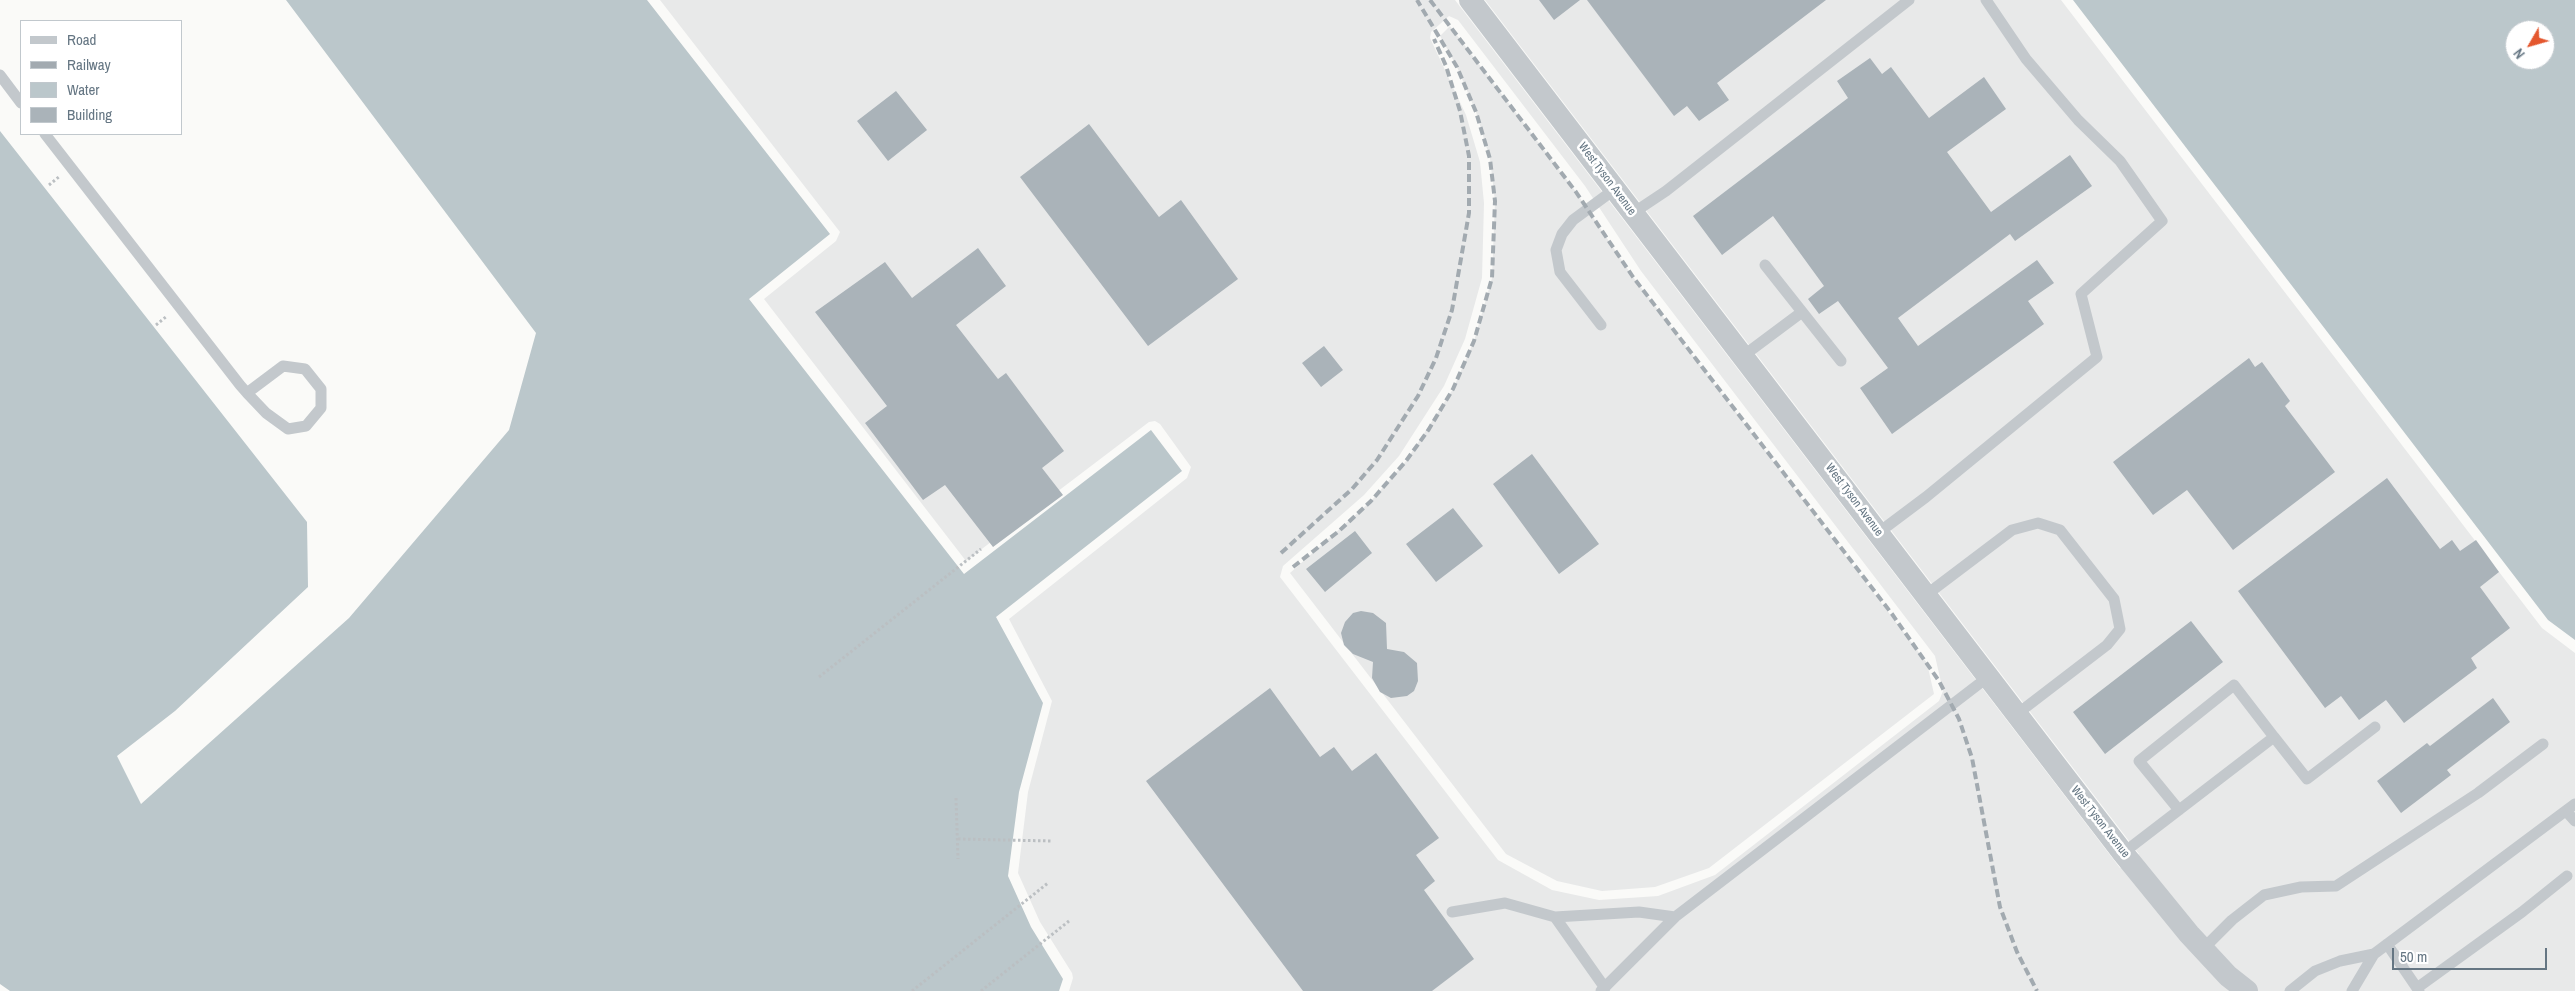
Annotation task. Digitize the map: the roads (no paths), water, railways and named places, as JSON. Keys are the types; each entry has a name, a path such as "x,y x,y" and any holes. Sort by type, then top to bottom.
{"street":[{"name":"West Tyson Avenue","path":"1470,0 2123,853 2228,976 2247,991"}],"lane":[{"path":"1633,213 1666,191 1909,0"},
{"path":"1878,533 1926,498 2098,357 2081,294 2162,220 2120,161 2078,120 2026,59 1986,0"},
{"path":"0,75 20,101"},
{"path":"46,135 247,393 266,413 288,429 306,426 321,408 321,389 305,369 283,366 247,393"},
{"path":"1601,325 1560,272 1556,250 1562,234 1573,220 1615,189"},
{"path":"1765,265 1840,360"},
{"path":"1743,356 1802,312"},
{"path":"1926,595 2012,530 2038,523 2060,530 2114,599 2120,628 2107,645 2017,714"},
{"path":"1555,917 1603,989 1675,917 1988,677"},
{"path":"2178,810 2139,761 2234,685 2307,779 2375,727"},
{"path":"2123,853 2274,736"},
{"path":"2203,948 2232,920 2264,895 2301,887 2336,886 2478,793 2543,744"},
{"path":"2352,991 2374,954 2387,944 2570,807 2575,821"},
{"path":"2387,944 2418,990 2568,876"},
{"path":"1452,912 1505,903 1555,917 1639,912 1675,917"},
{"path":"2290,991 2315,971 2340,961 2374,954"}],"water":[{"path":"286,0 647,0 830,234 749,299 964,574 1151,430 1182,471 996,617 1043,703 1019,792 1008,876 1031,927 1063,979 1059,991 10,991 0,984 0,131 307,522 308,587 175,711 117,756 141,804 349,618 509,430 536,333"},
{"path":"2073,0 2575,0 2575,640 2548,620"}],"railway":[{"path":"1293,567 1339,531 1371,501 1406,461 1429,429 1453,389 1474,341 1492,278 1495,201 1490,159 1476,112 1457,67 1417,0"},
{"path":"1430,0 1576,192 1633,277 1892,614 1939,681 1959,719 1972,758 2000,907 2017,952 2037,991"},
{"path":"1281,553 1352,489 1377,460 1418,396 1436,358 1452,310 1469,213 1469,156 1460,111 1446,66 1434,39"}]}
